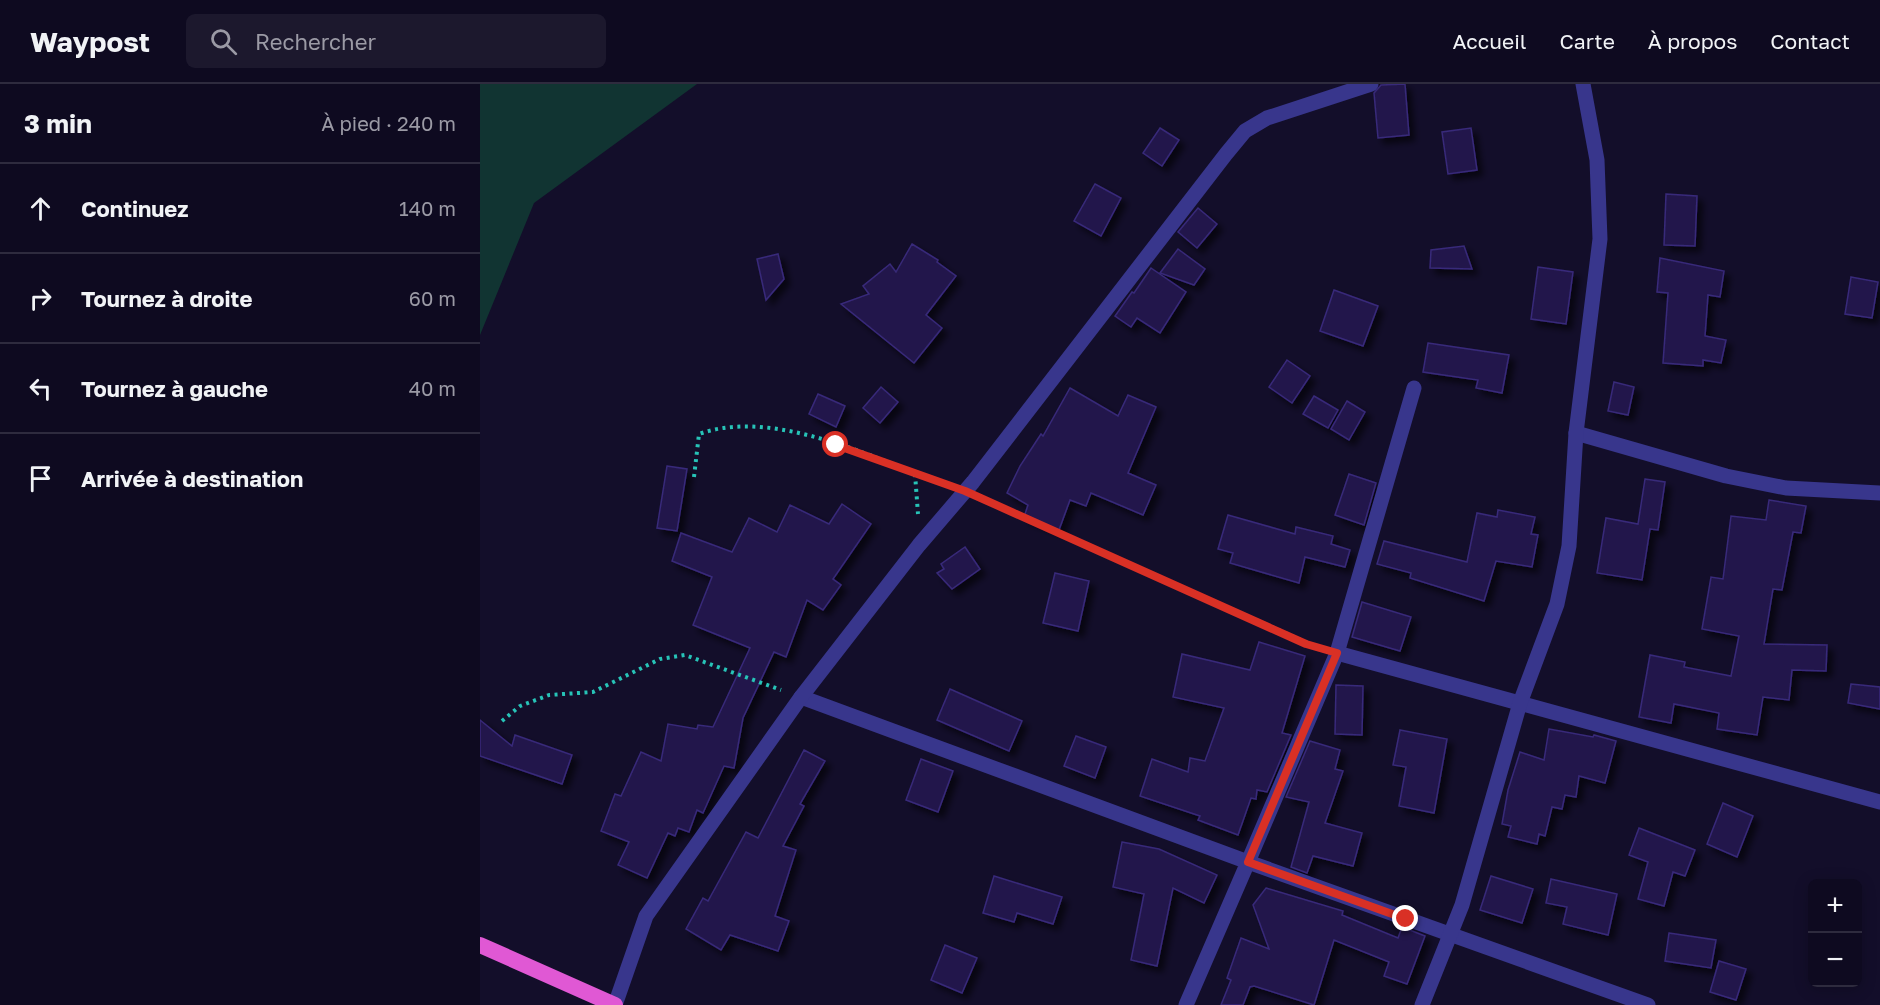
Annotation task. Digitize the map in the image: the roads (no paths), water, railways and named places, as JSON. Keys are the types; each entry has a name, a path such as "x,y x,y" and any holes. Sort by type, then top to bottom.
{"highway":[{"path":"480,945 615,1005"}],"street":[{"path":"615,1005 646,916 801,697 1245,132 1276,115 1371,84"},
{"path":"1422,1005 1462,905 1520,703 1557,604 1569,546 1576,433 1600,239 1597,160 1583,84"},
{"path":"1186,1005 1337,653 1414,388"},
{"path":"1576,433 1726,476 1786,488 1880,493"},
{"path":"1337,653 1880,802"},
{"path":"801,697 1248,862 1648,1005"}]}
